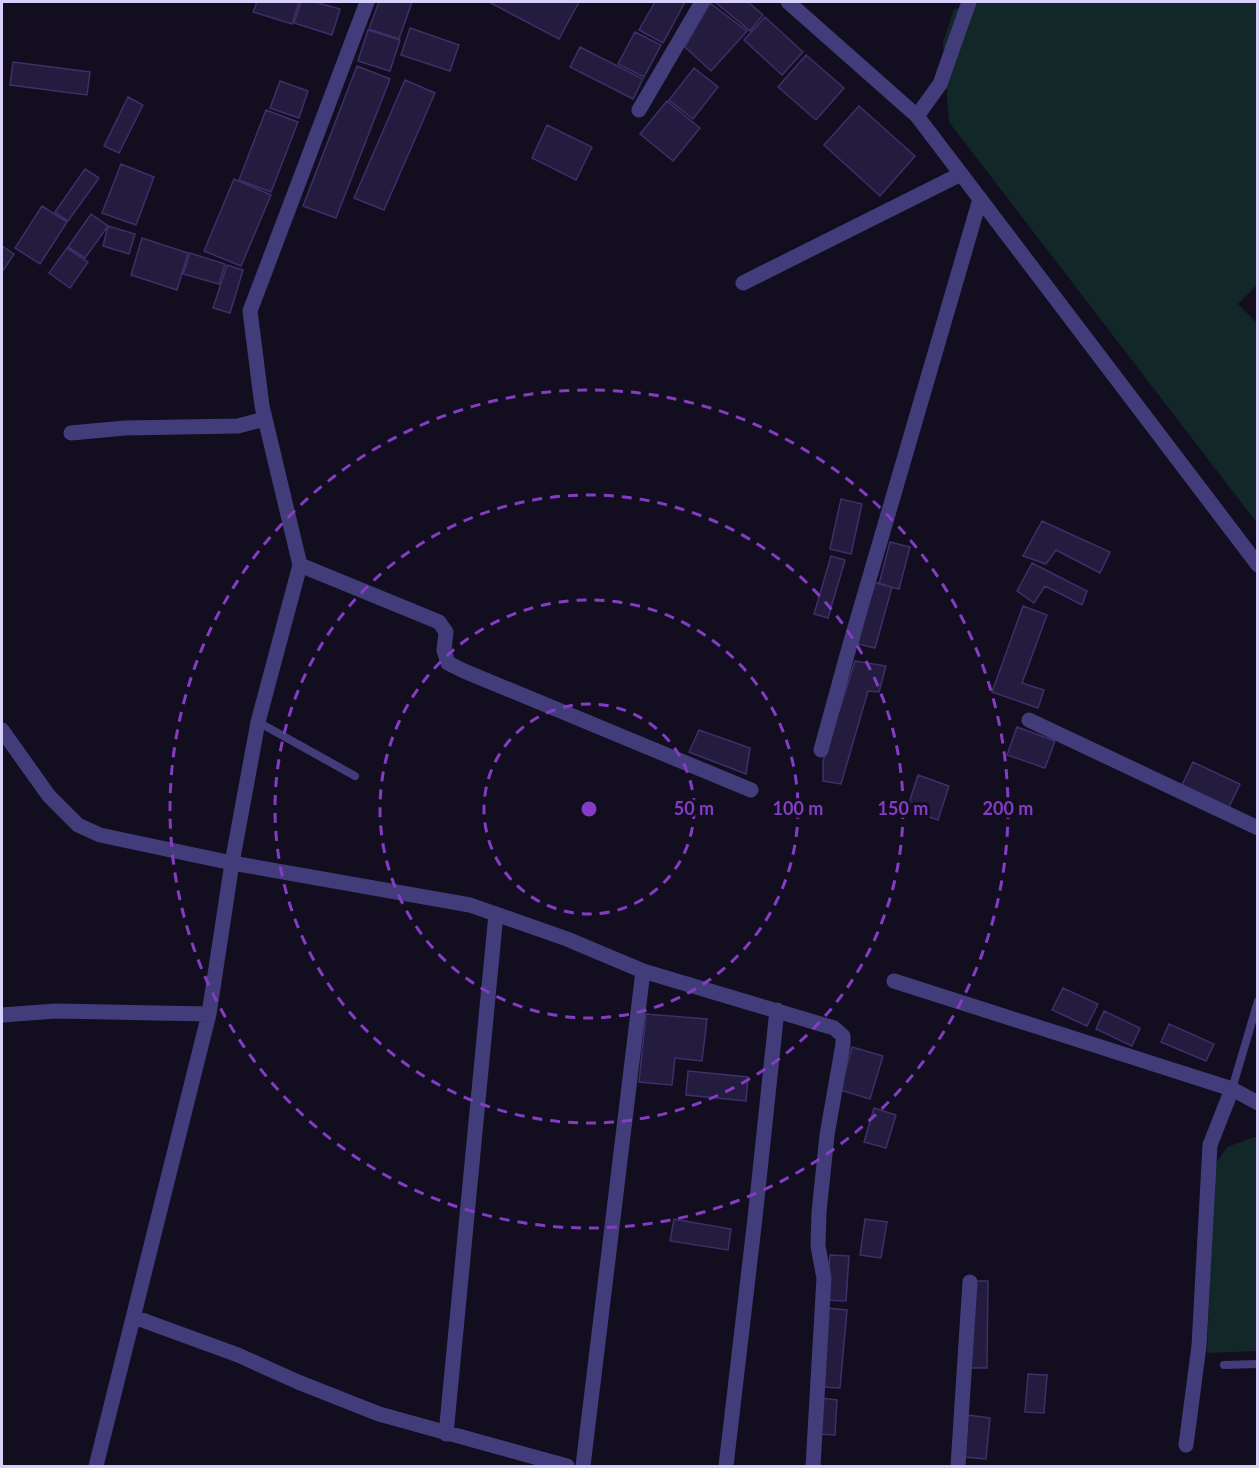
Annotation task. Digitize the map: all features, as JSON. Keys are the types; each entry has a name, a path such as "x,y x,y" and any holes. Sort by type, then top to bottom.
{"street":[{"path":"96,1467 209,1014 232,863 258,722 300,566 262,406 250,311 366,5 350,2"},
{"path":"639,110 702,2"},
{"path":"788,2 917,116 1257,565"},
{"path":"917,116 940,84 969,2"},
{"path":"743,283 961,174"},
{"path":"821,750 980,199"},
{"path":"71,433 125,428 238,426 265,419"},
{"path":"300,566 439,622 446,632 444,650 448,663 464,671 751,790"},
{"path":"1029,720 1257,828"},
{"path":"2,730 49,796 78,825 100,835 232,863 470,905 567,939 643,971 834,1028 843,1036 827,1135 819,1212 818,1246 824,1278 813,1467"},
{"path":"446,1434 496,914"},
{"path":"583,1467 643,971"},
{"path":"894,981 1232,1089 1257,1103"},
{"path":"726,1467 777,1010"},
{"path":"2,1015 56,1011 209,1014"},
{"path":"1186,1445 1199,1346 1210,1145 1232,1089"},
{"path":"957,1467 970,1282"},
{"path":"134,1317 238,1355 298,1382 380,1414 567,1467"}],"lane":[{"path":"258,722 355,776"},
{"path":"1232,1089 1257,1001"},
{"path":"1224,1365 1257,1364"}],"green space":[{"path":"969,2 1257,2 1257,285 1238,304 1257,323 1257,523 949,122 943,43 954,9 968,7"},
{"path":"1257,1136 1257,1351 1207,1353 1214,1167 1227,1147"}],"building":[{"path":"257,2 299,2 292,24 253,12"},
{"path":"301,2 315,2 340,9 332,35 294,23"},
{"path":"379,2 412,2 399,39 369,29"},
{"path":"489,2 579,2 559,39"},
{"path":"655,2 685,2 663,43 639,30"},
{"path":"715,2 748,2 763,15 750,31"},
{"path":"710,3 747,31 711,71 685,47"},
{"path":"765,17 803,52 782,75 744,40"},
{"path":"410,28 459,45 450,71 401,55"},
{"path":"368,30 400,40 390,71 358,61"},
{"path":"635,32 661,45 644,77 618,64"},
{"path":"580,47 643,79 633,99 570,67"},
{"path":"806,55 844,88 816,120 778,87"},
{"path":"13,62 90,72 87,95 10,85"},
{"path":"357,66 390,79 336,218 303,206"},
{"path":"694,68 718,87 693,119 669,100"},
{"path":"405,80 435,93 384,210 354,198"},
{"path":"280,81 308,91 299,118 270,108"},
{"path":"128,97 143,105 119,153 104,146"},
{"path":"667,101 700,128 673,161 640,134"},
{"path":"859,106 915,156 880,196 824,145"},
{"path":"266,110 298,122 271,192 239,180"},
{"path":"547,125 592,147 576,180 532,158"},
{"path":"121,164 154,177 136,225 102,213"},
{"path":"85,169 99,178 68,221 55,212"},
{"path":"234,179 271,195 241,266 204,251"},
{"path":"42,206 67,222 40,264 15,248"},
{"path":"91,214 108,226 85,258 68,247"},
{"path":"108,226 135,234 129,254 103,246"},
{"path":"142,238 188,253 177,290 131,275"},
{"path":"2,246 14,254 2,272"},
{"path":"67,248 88,262 70,288 49,273"},
{"path":"190,253 225,264 219,284 183,274"},
{"path":"227,265 243,270 230,313 213,308"},
{"path":"841,499 862,504 851,554 830,549"},
{"path":"1042,521 1110,552 1100,573 1056,550 1046,564 1023,556"},
{"path":"890,542 910,547 899,589 879,584"},
{"path":"831,556 845,560 828,618 814,614"},
{"path":"1032,563 1087,591 1082,605 1045,586 1034,603 1017,591"},
{"path":"874,582 892,587 875,648 858,644"},
{"path":"1023,606 1047,615 1022,683 1044,690 1038,708 992,692"},
{"path":"855,661 886,666 879,692 868,691 841,784 823,781 823,761"},
{"path":"1017,727 1055,741 1045,768 1007,755"},
{"path":"699,730 750,748 746,774 689,752"},
{"path":"1193,762 1240,784 1228,809 1181,787"},
{"path":"918,775 949,786 938,820 907,809"},
{"path":"1063,988 1098,1004 1087,1026 1052,1010"},
{"path":"1104,1011 1140,1028 1132,1046 1096,1029"},
{"path":"646,1014 707,1019 702,1061 675,1058 672,1085 639,1082"},
{"path":"1169,1024 1214,1044 1206,1061 1161,1042"},
{"path":"852,1047 883,1056 870,1099 840,1090"},
{"path":"688,1071 748,1077 746,1101 686,1095"},
{"path":"874,1108 896,1115 886,1148 864,1142"},
{"path":"674,1219 731,1229 728,1250 670,1241"},
{"path":"865,1219 887,1222 881,1258 860,1255"},
{"path":"830,1255 849,1256 846,1301 826,1300"},
{"path":"968,1281 988,1281 987,1368 967,1368"},
{"path":"827,1308 847,1310 840,1388 821,1387"},
{"path":"1028,1374 1047,1375 1044,1413 1025,1412"},
{"path":"821,1398 837,1400 835,1435 818,1434"},
{"path":"968,1415 990,1418 986,1459 964,1457"}]}
